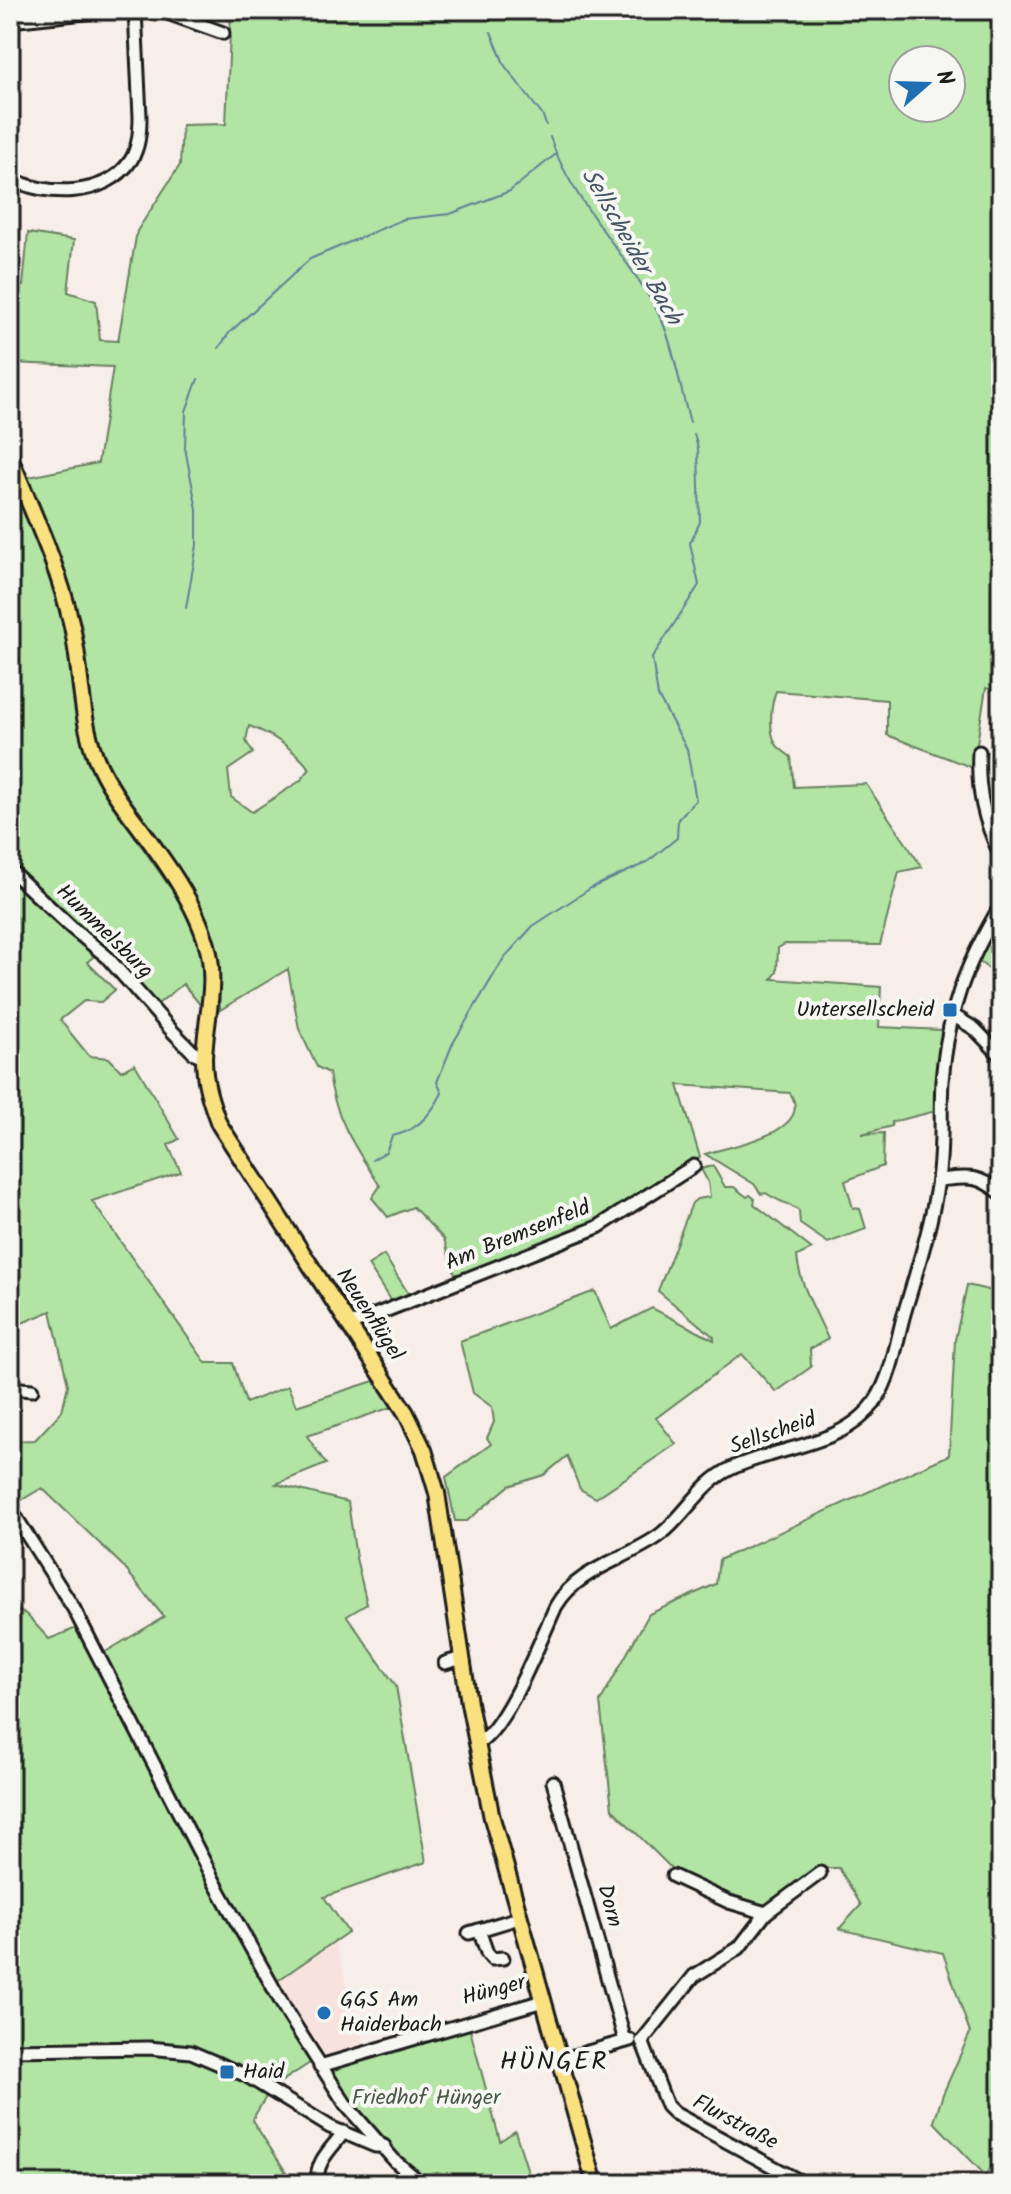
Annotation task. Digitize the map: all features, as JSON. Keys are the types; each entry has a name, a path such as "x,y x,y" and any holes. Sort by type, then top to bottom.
{"main road":[{"name":"Neuenflügel","path":"10,457 67,605 86,725 95,756 115,794 185,898 205,939 211,982 204,1057 209,1096 224,1133 406,1413 428,1459 441,1515 476,1744"},
{"name":"Hünger","path":"476,1744 519,1918 595,2184"}],"street":[{"path":"10,21 113,10"},
{"path":"10,178 43,189 77,190 114,176 131,160 140,133 135,10"},
{"path":"159,10 223,33"},
{"path":"979,752 981,807 1001,856"},
{"name":"Hummelsburg","path":"10,870 106,956 178,1038 194,1053 204,1057"},
{"name":"Sellscheid","path":"476,1744 488,1738 501,1720 556,1606 571,1586 663,1532 699,1493 723,1473 768,1454 843,1430 870,1409 889,1372 938,1180 942,1083 951,1014 970,961 1001,905"},
{"path":"951,1014 975,1029 1001,1056"},
{"name":"Am Bremsenfeld","path":"348,1323 371,1317 598,1227 694,1166"},
{"path":"938,1180 976,1178 986,1181 1001,1193"},
{"path":"10,1388 32,1390"},
{"path":"10,1508 74,1609 215,1883 320,2066 346,2105 395,2161 422,2184"},
{"path":"445,1663 462,1658"},
{"name":"Dorn","path":"553,1782 625,2041"},
{"path":"560,2060 636,2038 642,2041 691,1979 742,1946 766,1913 820,1873"},
{"path":"673,1876 729,1902 766,1913"},
{"name":"Hünger","path":"503,1958 492,1959 474,1932 519,1918"},
{"name":"Hünger","path":"320,2066 543,2001"},
{"name":"Flurstraße","path":"642,2041 667,2106 674,2113 805,2184"},
{"path":"10,2050 172,2049 191,2052 268,2089 330,2127 375,2146 384,2146"},
{"path":"318,2184 320,2163 344,2132"}],"shaded area":[{"name":"GGS Am Haiderbach","path":"335,1943 364,2043 326,2058 321,2057 274,1983"}],"green space":[{"path":"231,10 1001,10 1001,693 986,688 973,768 887,735 887,700 776,691 772,710 773,738 779,748 791,757 794,787 866,784 922,867 899,872 880,945 785,944 778,948 777,972 772,979 881,987 879,1027 943,1030 936,1111 892,1122 892,1126 862,1134 884,1133 883,1166 845,1181 853,1208 860,1209 866,1229 828,1243 800,1224 799,1211 766,1193 761,1194 754,1184 705,1154 749,1142 781,1128 791,1118 795,1107 790,1093 678,1085 700,1157 596,1224 515,1252 456,1278 444,1239 413,1207 388,1217 372,1198 380,1186 341,1118 329,1073 317,1067 299,1029 288,969 220,1010 217,950 201,954 203,1008 183,984 154,1007 99,952 87,962 115,990 101,1002 84,1001 60,1020 89,1056 109,1058 121,1071 135,1064 179,1139 168,1145 181,1172 92,1201 206,1363 233,1363 246,1403 288,1386 296,1406 374,1381 392,1407 307,1436 326,1464 276,1484 348,1502 367,1604 347,1616 396,1686 426,1862 324,1897 348,1932 274,1983 102,1654 164,1617 123,1566 42,1488 15,1504 10,1498 10,1441 35,1440 62,1411 68,1385 51,1311 10,1328 10,467 63,612 89,758 107,796 169,886 180,880 122,796 98,754 78,635 24,478 98,463 113,367 10,363 10,285 23,286 28,233 74,240 68,292 96,301 100,340 118,341 137,231 180,165 182,125 226,124","holes":["249,726 267,734 297,755 310,769 300,781 252,812 231,797 228,770 253,753 246,741"]},
{"path":"1001,921 1001,978 977,960"},
{"path":"713,1166 725,1187 734,1187 747,1197 750,1195 755,1199 754,1204 812,1249 797,1256 798,1267 828,1339 810,1349 811,1367 776,1392 742,1354 656,1418 676,1444 596,1498 580,1489 567,1456 544,1475 509,1486 467,1521 455,1521 446,1477 491,1444 487,1438 494,1422 492,1407 473,1393 460,1341 595,1291 611,1329 652,1308 714,1340 658,1291 692,1203 710,1197 708,1182 701,1169"},
{"path":"384,1255 408,1293 392,1303 368,1265"},
{"path":"967,1285 1001,1293 1001,2155 985,2175 934,2122 970,2033 943,1953 839,1929 861,1905 839,1868 820,1868 766,1906 703,1885 674,1871 612,1809 600,1702 649,1614 716,1584 719,1560 949,1455 955,1340"},
{"path":"10,1608 26,1614 49,1639 79,1627 313,2061 273,2087 225,2058 189,2045 10,2045"},
{"name":"Friedhof Hünger","path":"469,2026 500,2141 515,2131 532,2184 429,2184 403,2162 388,2141 362,2117 328,2069"},
{"path":"149,2052 211,2065 269,2092 252,2120 286,2172 270,2184 10,2184 10,2054"}],"waterway":[{"name":"Sellscheider Bach","path":"491,32 505,66 543,116 546,125"},
{"name":"Sellscheider Bach","path":"550,137 573,186 635,275 662,321 690,422"},
{"path":"219,348 229,333 310,259 404,219 450,214 510,191 556,154"},
{"path":"186,608 197,545 197,510 185,448 186,411 198,379"},
{"name":"Sellscheider Bach","path":"372,1160 386,1152 392,1136 416,1126 433,1108 442,1093 437,1082 453,1043 504,958 533,926 591,888 646,863 677,838 678,819 696,800 687,749 658,696 652,658 699,585 690,543 700,522 698,448 694,434"},
{"path":"10,1613 20,1621"}],"place":[{"name":"Untersellscheid","path":"950,1010"},
{"name":"GGS Am Haiderbach","path":"324,2013"},
{"name":"Haid","path":"227,2072"}],"district":[{"name":"HÜNGER","path":"554,2062"}]}
